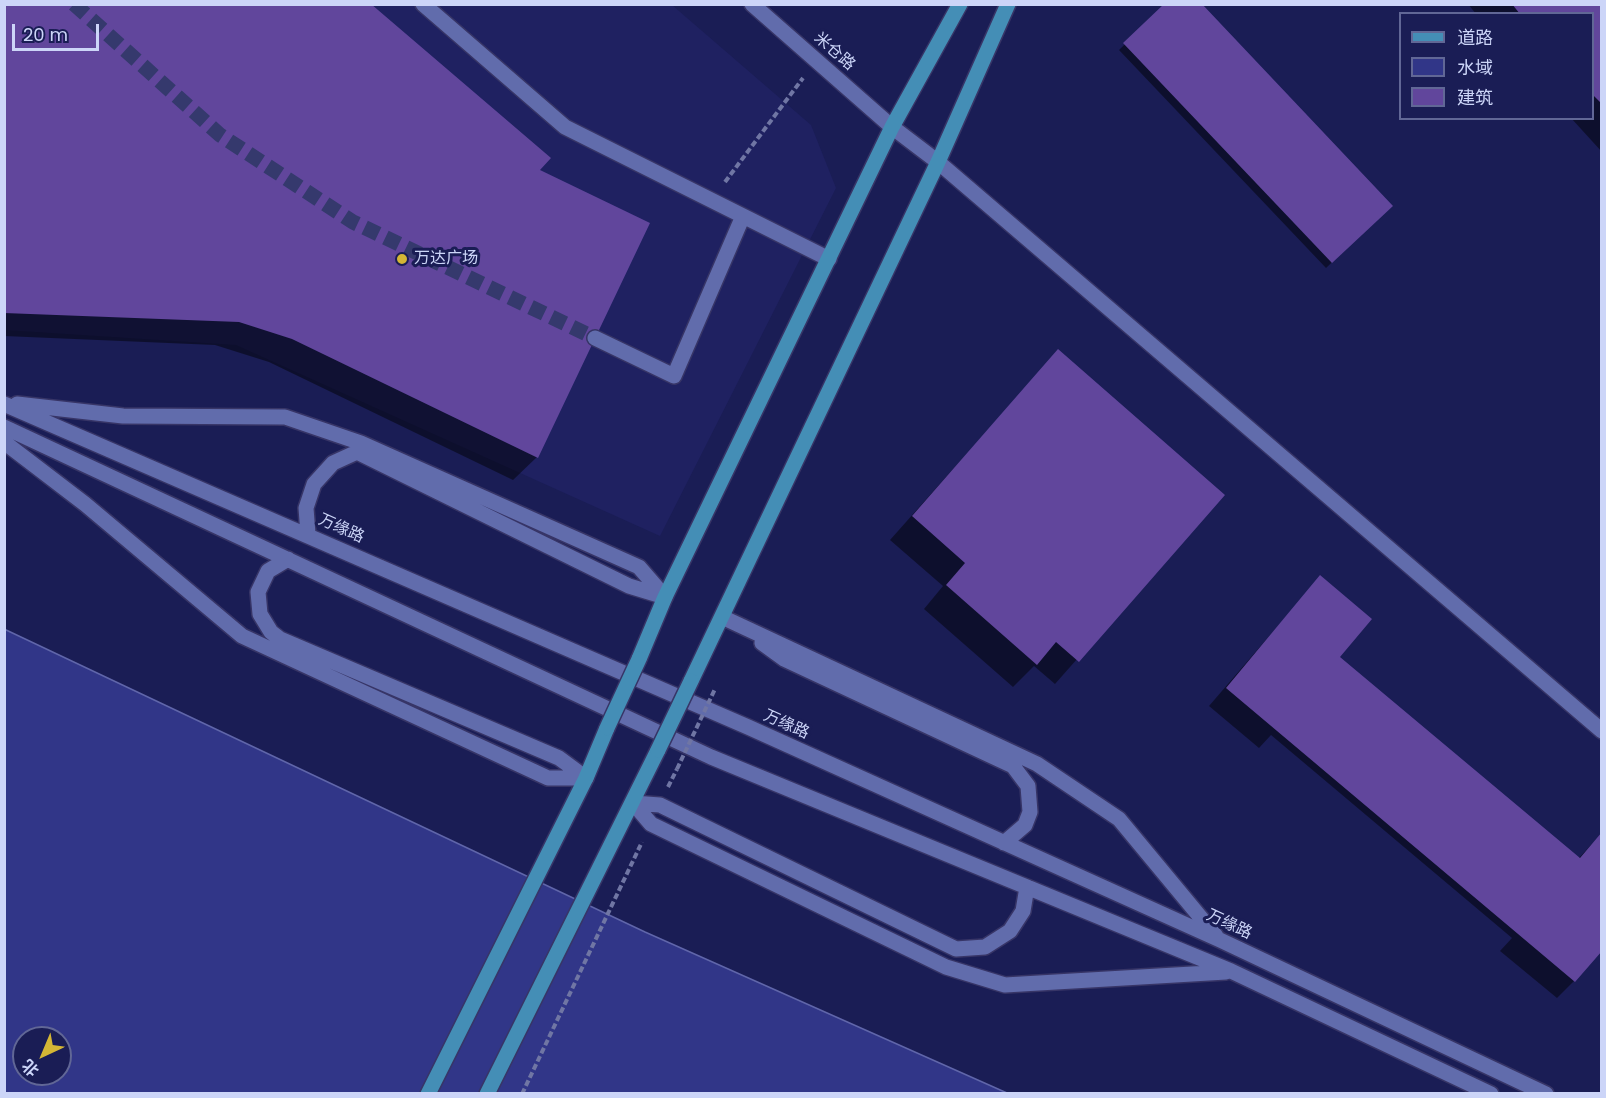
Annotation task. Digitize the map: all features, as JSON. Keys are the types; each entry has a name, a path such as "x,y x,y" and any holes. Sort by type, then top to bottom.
{"main road":[{"path":"423,4 565,128 829,259"},
{"name":"米仓路","path":"752,4 892,127 938,162 1602,731"},
{"path":"428,1094 586,778 665,597 892,127 960,4"},
{"path":"487,1094 621,828 722,617 938,162 1008,4"},
{"path":"595,338 674,376 743,216"},
{"path":"4,404 123,416 285,417 361,443 639,567 665,597"},
{"name":"万缘路","path":"4,404 308,534 1004,843 1220,940 1546,1094"},
{"path":"4,426 711,757 1231,972 1491,1094"},
{"path":"4,442 85,504 242,636 548,778 586,778"},
{"path":"308,534 306,508 314,484 333,463 357,452 629,586 665,597"},
{"path":"288,559 268,572 258,592 260,614 272,632 280,639 559,758 586,778"},
{"path":"722,617 784,658 1013,766 1028,786 1030,812 1020,830 1004,843"},
{"path":"722,617 1037,764 1119,819 1220,940"},
{"path":"633,803 660,805 956,949 985,947 1010,931 1023,910 1027,887"},
{"path":"633,803 651,824 946,967 1005,985 1231,972"}],"path":[{"path":"711,201 816,60"},
{"path":"677,769 715,689"},
{"path":"522,1094 642,843"}],"shaded area":[{"name":"万达广场","path":"4,5 672,5 811,125 836,188 660,536 236,345 5,330"}],"water":[{"path":"4,629 645,932 1007,1093 5,1093"}],"building":[{"name":"万达广场","path":"4,4 371,4 551,158 540,170 650,223 538,458 292,339 239,322 4,313"},
{"path":"1164,4 1202,4 1393,206 1332,263 1123,43"},
{"path":"1512,4 1602,4 1602,104 1594,96 1594,12 1518,12"},
{"path":"1058,349 1225,495 1079,662 1056,642 1037,665 946,585 965,563 912,516"},
{"path":"1320,575 1372,619 1340,657 1580,858 1602,832 1602,951 1575,982 1226,688"}],"tunnel":[{"path":"74,4 220,135 353,222 595,338"}],"place":[{"name":"万达广场","path":"402,259"}]}
